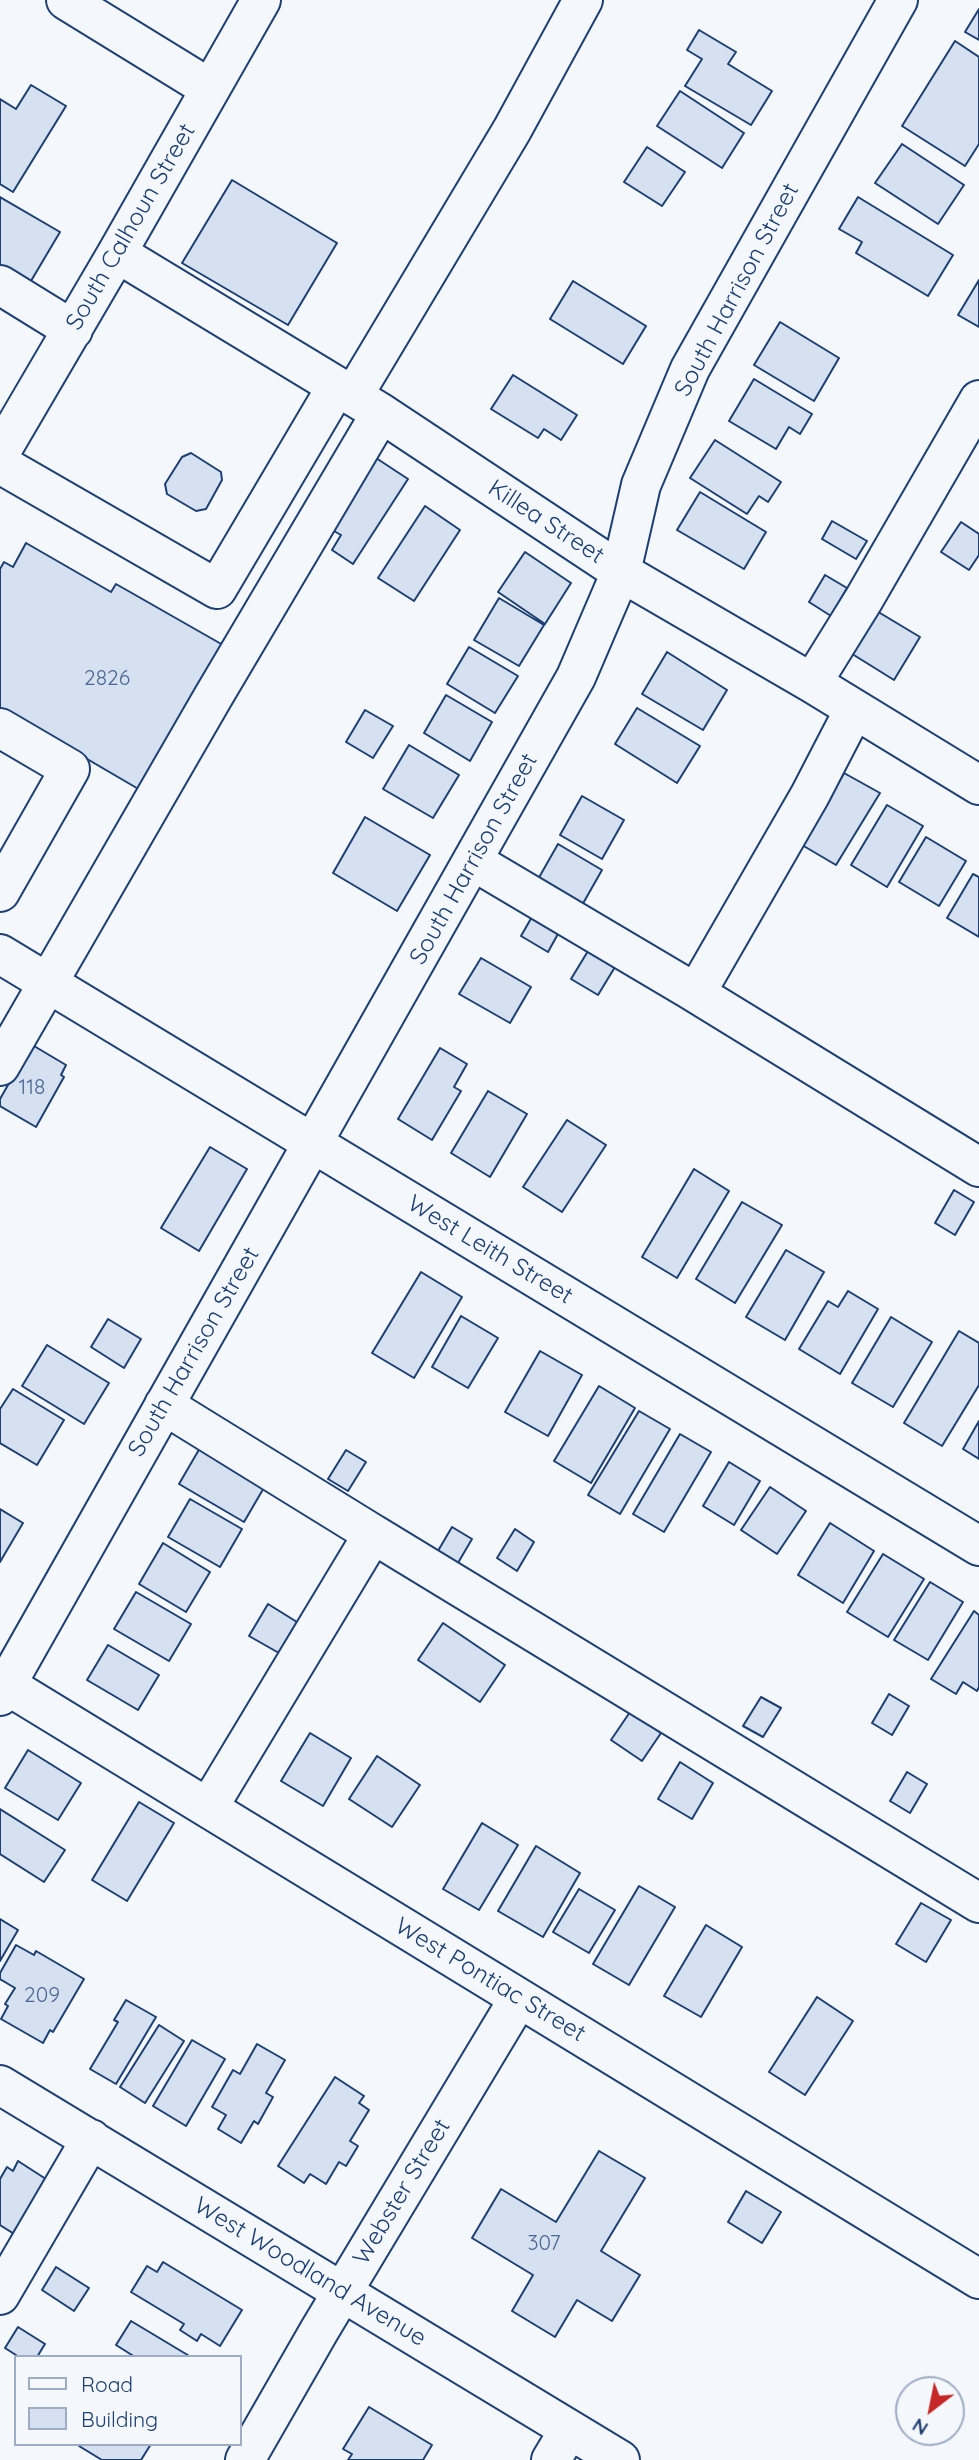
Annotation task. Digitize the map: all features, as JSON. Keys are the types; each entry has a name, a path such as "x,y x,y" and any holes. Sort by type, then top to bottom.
{"street":[{"path":"66,0 209,88"},
{"name":"South Calhoun Street","path":"0,453 261,0"},
{"path":"0,1066 47,983 357,398 512,130 583,0"},
{"name":"South Harrison Street","path":"2,1688 576,677 621,572 641,485 690,369 898,0"},
{"name":"Killea Street","path":"117,253 357,398 621,572 812,683 979,785"},
{"path":"0,285 73,330"},
{"path":"0,464 217,589 357,398"},
{"path":"812,683 979,400"},
{"path":"696,993 776,855 854,710"},
{"path":"0,728 70,769 0,892"},
{"path":"473,861 696,993 979,1167"},
{"name":"West Leith Street","path":"0,954 979,1546"},
{"path":"164,1405 979,1903"},
{"path":"208,1808 373,1534"},
{"name":"West Pontiac Street","path":"2,1688 208,1808 979,2279"},
{"name":"Webster Street","path":"245,2460 519,1998"},
{"name":"West Woodland Avenue","path":"0,2085 343,2291 560,2445 620,2460"},
{"path":"0,2295 91,2139"}],"building":[{"path":"979,9 979,40 965,32"},
{"path":"699,30 736,52 728,64 772,91 751,125 685,86 702,59 687,50"},
{"path":"955,41 979,57 979,144 965,166 902,126"},
{"path":"31,85 66,106 13,192 0,184 0,99 16,109"},
{"path":"680,91 744,133 722,168 657,126"},
{"path":"902,144 964,185 938,224 875,183"},
{"path":"647,147 685,172 662,206 624,182"},
{"path":"232,180 337,243 288,325 182,263"},
{"path":"0,197 60,232 28,286 0,269"},
{"path":"858,197 953,255 928,296 856,253 862,242 839,229"},
{"path":"979,280 979,327 958,315"},
{"path":"573,281 646,326 623,364 550,319"},
{"path":"780,322 839,358 814,401 754,365"},
{"path":"513,375 577,415 561,440 544,429 538,438 491,409"},
{"path":"754,379 812,414 800,434 789,427 776,449 729,421"},
{"path":"715,440 781,482 768,502 759,496 747,514 690,478"},
{"path":"191,453 221,472 222,480 206,509 196,511 167,494 165,484 182,457"},
{"path":"373,456 408,479 353,564 332,550 341,535 327,527"},
{"path":"700,492 766,532 744,569 677,530"},
{"path":"425,506 460,530 414,601 378,578"},
{"path":"832,521 867,541 856,559 822,539"},
{"path":"961,522 979,534 979,555 969,570 941,552"},
{"path":"26,543 111,592 116,584 230,649 147,794 0,708 0,569 4,562 13,567"},
{"path":"525,552 571,583 545,624 498,592"},
{"path":"825,575 847,588 831,616 809,602"},
{"path":"499,598 544,625 519,666 474,640"},
{"path":"875,610 920,637 894,680 849,652"},
{"path":"469,647 518,676 495,713 447,684"},
{"path":"667,652 727,690 703,730 642,694"},
{"path":"446,695 492,722 470,761 424,733"},
{"path":"637,708 700,746 677,783 615,744"},
{"path":"365,710 393,726 373,758 346,742"},
{"path":"409,745 459,775 433,818 383,789"},
{"path":"844,773 880,793 836,865 802,845"},
{"path":"582,796 624,820 602,859 560,835"},
{"path":"887,805 923,826 887,887 851,865"},
{"path":"365,817 430,855 397,911 333,873"},
{"path":"926,837 966,861 939,906 899,882"},
{"path":"558,844 602,870 581,907 537,881"},
{"path":"973,874 979,877 979,937 947,918"},
{"path":"537,908 564,923 548,952 521,936"},
{"path":"588,951 615,967 598,995 571,979"},
{"path":"481,958 531,987 510,1023 459,994"},
{"path":"34,1046 66,1065 61,1075 64,1077 36,1127 0,1106 0,1099 25,1055 28,1057"},
{"path":"440,1048 467,1064 454,1087 461,1091 432,1140 398,1119"},
{"path":"488,1091 527,1114 490,1177 451,1153"},
{"path":"567,1120 606,1145 562,1212 523,1187"},
{"path":"210,1147 247,1169 199,1251 161,1228"},
{"path":"694,1169 729,1191 677,1278 642,1257"},
{"path":"954,1190 974,1202 955,1235 935,1223"},
{"path":"742,1202 782,1225 735,1303 696,1279"},
{"path":"786,1250 824,1272 785,1340 746,1317"},
{"path":"421,1272 462,1297 414,1378 372,1353"},
{"path":"848,1291 878,1309 840,1374 799,1349 828,1301 838,1307"},
{"path":"461,1316 498,1338 468,1388 432,1367"},
{"path":"891,1317 932,1342 893,1407 852,1383"},
{"path":"108,1319 141,1339 124,1368 91,1347"},
{"path":"959,1331 979,1343 979,1385 942,1446 904,1423"},
{"path":"47,1345 109,1383 84,1424 22,1386"},
{"path":"540,1351 582,1375 548,1436 505,1412"},
{"path":"599,1386 635,1408 591,1483 554,1461"},
{"path":"13,1389 64,1420 37,1465 0,1443 0,1409"},
{"path":"639,1411 670,1429 620,1514 588,1495"},
{"path":"979,1421 979,1459 963,1449"},
{"path":"680,1434 711,1452 664,1532 633,1514"},
{"path":"204,1441 269,1479 244,1522 179,1484"},
{"path":"346,1450 366,1462 348,1491 328,1479"},
{"path":"729,1462 760,1481 734,1525 703,1506"},
{"path":"770,1487 806,1511 777,1554 741,1530"},
{"path":"190,1499 242,1529 220,1567 168,1537"},
{"path":"0,1509 23,1523 0,1562"},
{"path":"830,1523 874,1551 843,1603 798,1575"},
{"path":"452,1527 472,1539 455,1568 435,1556"},
{"path":"515,1529 534,1542 517,1571 497,1558"},
{"path":"163,1543 210,1572 186,1612 139,1584"},
{"path":"883,1554 924,1579 888,1637 847,1612"},
{"path":"930,1582 963,1602 928,1660 894,1640"},
{"path":"136,1592 191,1624 169,1661 114,1629"},
{"path":"268,1604 297,1622 279,1653 249,1636"},
{"path":"974,1611 979,1615 979,1687 977,1691 963,1682 956,1694 931,1679"},
{"path":"443,1623 505,1665 480,1702 418,1660"},
{"path":"108,1645 159,1675 138,1710 87,1680"},
{"path":"889,1694 909,1706 892,1735 872,1723"},
{"path":"761,1697 781,1708 763,1737 743,1726"},
{"path":"630,1712 661,1733 642,1761 611,1740"},
{"path":"310,1733 351,1758 323,1806 281,1781"},
{"path":"28,1750 81,1783 58,1820 5,1788"},
{"path":"377,1756 420,1785 392,1827 349,1799"},
{"path":"680,1762 713,1783 692,1819 658,1799"},
{"path":"907,1772 927,1784 910,1813 890,1801"},
{"path":"139,1802 174,1823 127,1901 92,1880"},
{"path":"0,1809 65,1850 44,1882 0,1854"},
{"path":"482,1823 518,1845 479,1910 443,1889"},
{"path":"536,1846 580,1873 543,1937 498,1911"},
{"path":"639,1886 675,1907 629,1985 593,1964"},
{"path":"579,1889 615,1910 589,1953 553,1932"},
{"path":"921,1903 951,1920 926,1962 896,1944"},
{"path":"0,1919 18,1930 0,1961"},
{"path":"706,1925 742,1947 701,2017 664,1996"},
{"path":"16,1945 34,1955 36,1951 84,1979 53,2032 50,2030 43,2043 1,2019 8,2006 5,2004 15,1988 0,1979 0,1973"},
{"path":"817,1997 853,2021 805,2095 769,2072"},
{"path":"126,2000 156,2017 116,2084 90,2069 118,2022 114,2020"},
{"path":"159,2025 184,2041 145,2103 120,2087"},
{"path":"192,2040 225,2059 186,2126 153,2106"},
{"path":"257,2044 285,2060 266,2093 273,2097 258,2124 254,2121 241,2143 218,2129 226,2115 212,2107 233,2070 240,2074"},
{"path":"335,2077 364,2096 359,2103 369,2110 350,2141 358,2146 346,2166 339,2162 326,2184 310,2174 304,2183 278,2166"},
{"path":"599,2151 645,2178 601,2251 640,2275 612,2321 577,2300 555,2337 512,2311 533,2275 472,2238 501,2189 556,2222"},
{"path":"18,2161 49,2181 19,2237 0,2225 0,2179 7,2167 13,2171"},
{"path":"746,2191 781,2212 762,2243 728,2222"},
{"path":"163,2262 242,2310 220,2346 201,2334 197,2341 180,2330 184,2324 131,2292 147,2266 157,2272"},
{"path":"56,2267 89,2288 74,2311 42,2290"},
{"path":"131,2321 188,2355 132,2355 116,2345"},
{"path":"18,2327 45,2344 38,2355 16,2355 5,2348"},
{"path":"369,2407 432,2445 423,2460 348,2460 352,2454 343,2449"},
{"path":"79,2446 150,2446 141,2460 102,2460"}]}
